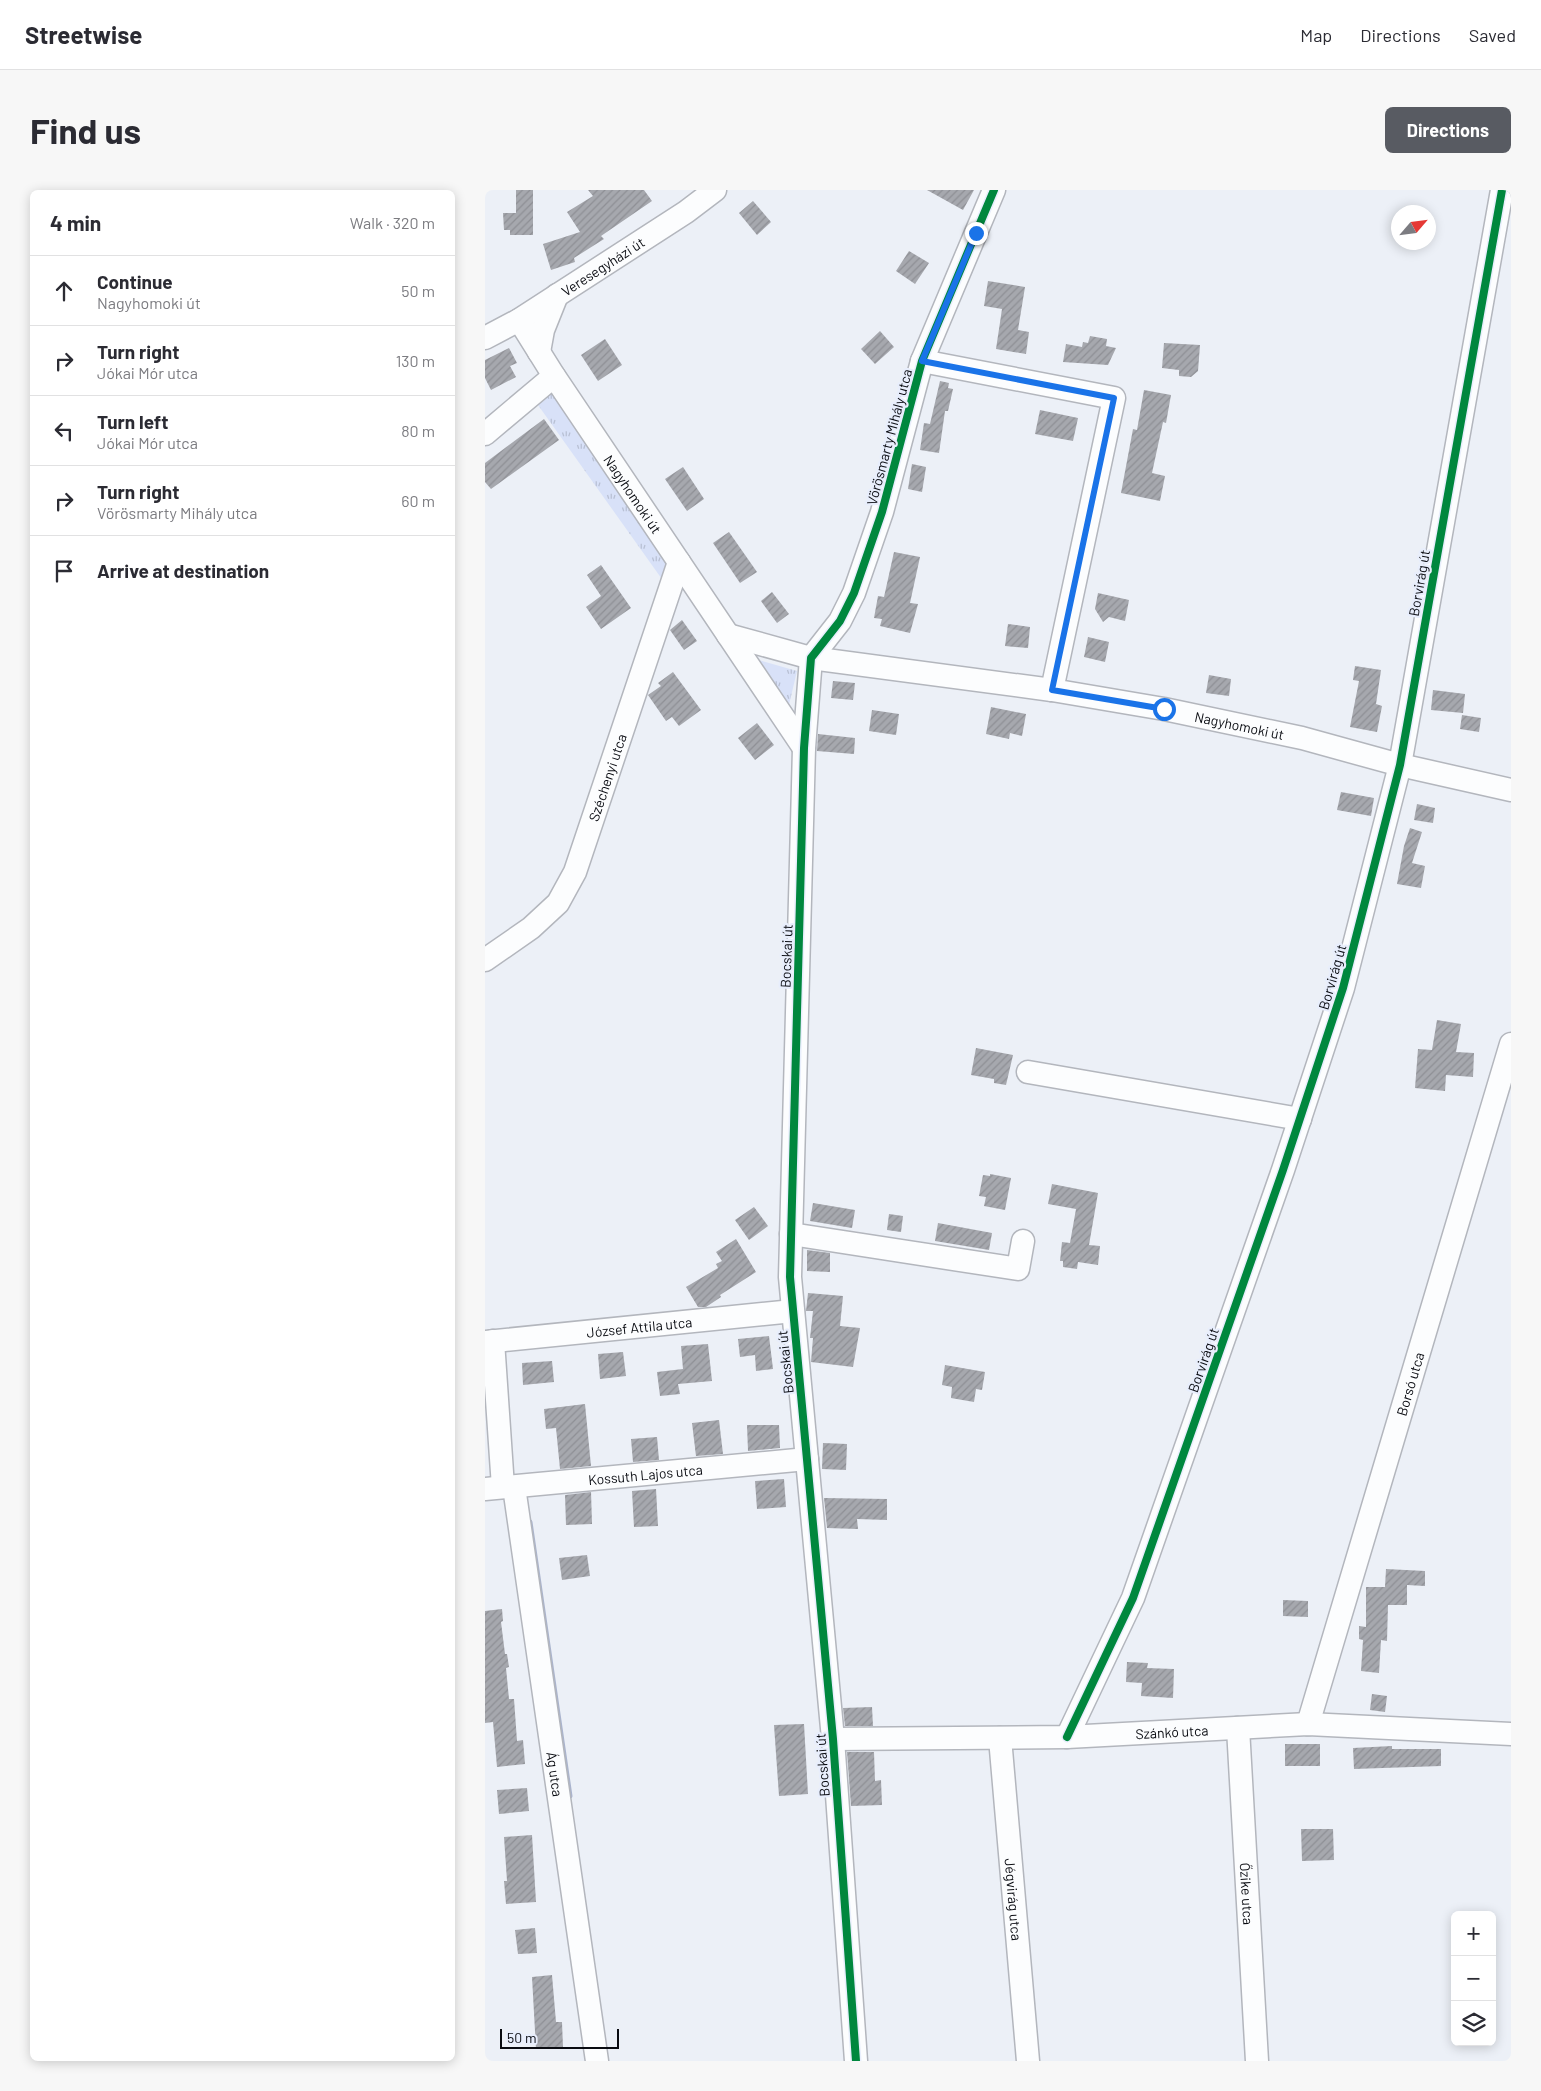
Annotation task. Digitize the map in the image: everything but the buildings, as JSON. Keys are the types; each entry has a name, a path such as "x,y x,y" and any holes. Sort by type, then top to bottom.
{"street":[{"name":"Veresegyházi út","path":"485,338 519,320 686,212 715,190"},
{"name":"Vörösmarty Mihály utca","path":"811,658 840,621 854,593 882,512 922,361 994,190"},
{"name":"Borvirág út","path":"1067,1737 1133,1598 1300,1119 1343,988 1399,765 1502,190"},
{"path":"539,352 543,330 557,295"},
{"name":"Nagyhomoki út","path":"519,320 554,376 804,748"},
{"path":"922,361 1114,398 1052,690"},
{"path":"485,434 554,376"},
{"name":"Széchenyi utca","path":"485,960 531,928 558,903 575,872 679,562"},
{"name":"Nagyhomoki út","path":"728,635 811,658 1052,690 1164,709 1303,738 1399,765 1511,790"},
{"name":"Bocskai út","path":"811,658 804,748 790,1277 833,1739 856,2061"},
{"name":"Borsó utca","path":"1307,1724 1511,1044"},
{"path":"1028,1072 1300,1119"},
{"path":"791,1234 1018,1269 1023,1241"},
{"name":"József Attila utca","path":"489,1342 793,1311"},
{"name":"Ág utca","path":"489,1342 501,1488 597,2061"},
{"name":"Kossuth Lajos utca","path":"501,1488 807,1458"},
{"name":"Szánkó utca","path":"833,1739 1067,1737 1307,1724 1511,1734"},
{"name":"Őzike utca","path":"1237,1728 1257,2061"},
{"name":"Jégvirág utca","path":"1000,1738 1028,2061"}],"green space":[{"path":"553,392 670,570 664,582 538,405"},
{"path":"748,657 797,671 788,709"}],"waterway":[{"path":"530,1522 570,1796"}],"cycle path":[{"path":"856,2061 833,1739 790,1277 804,748 811,658 840,621 854,593 882,512 922,361 994,190"},
{"path":"1067,1737 1133,1598 1283,1170 1343,988 1400,765 1502,190"}],"route":[{"path":"976,233 922,361 1114,398 1052,690 1164,709"}]}
